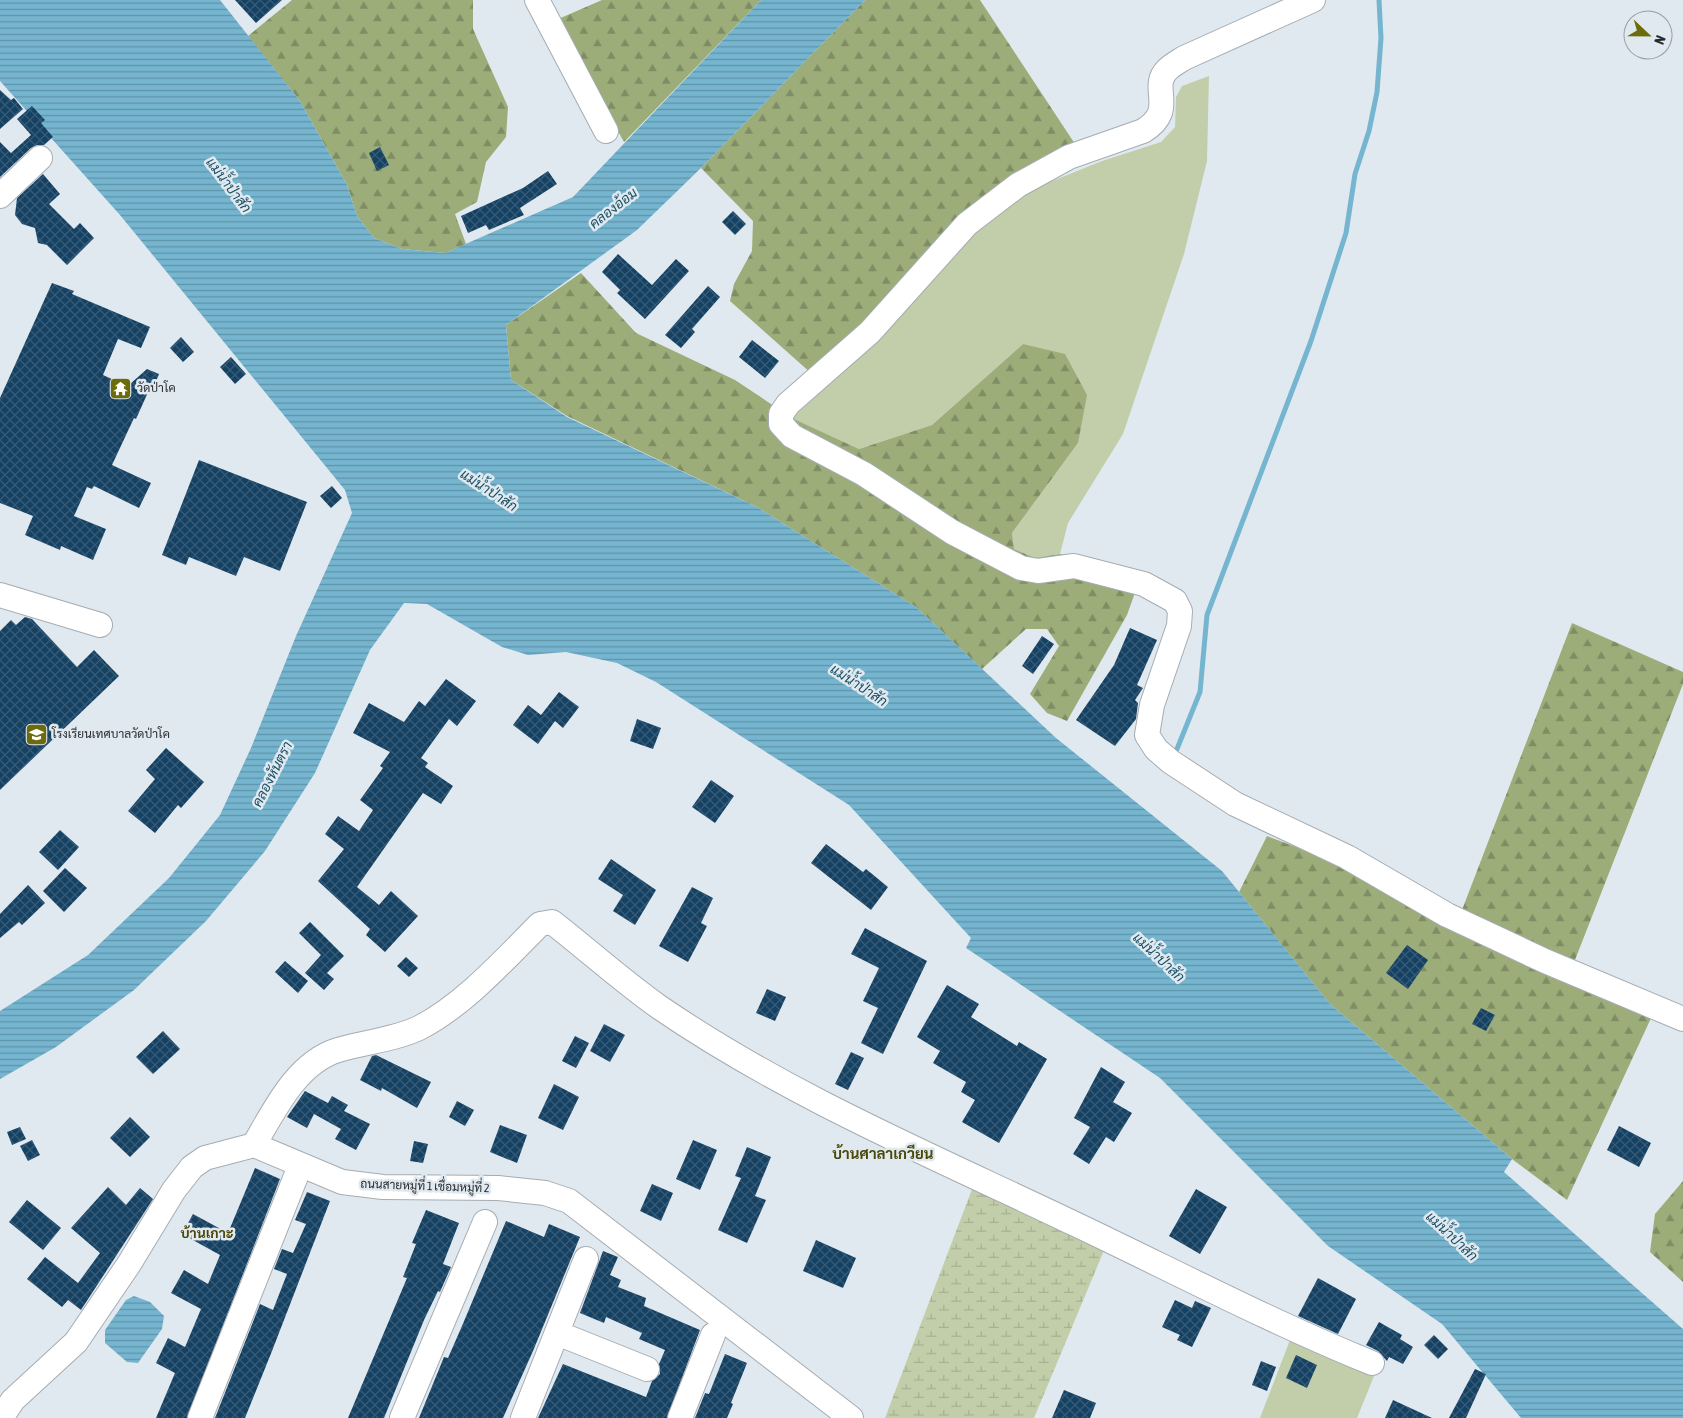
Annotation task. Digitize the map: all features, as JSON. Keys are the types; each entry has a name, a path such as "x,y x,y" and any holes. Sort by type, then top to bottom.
{"street":[{"path":"537,0 606,130"},
{"path":"1313,0 1184,58 1167,70 1162,79 1161,114 1154,124 1143,131 1069,157 1018,184 967,224 870,332 788,404 781,414 781,424 792,436 864,474 952,532 1021,568 1038,571 1074,566 1144,584 1175,601 1180,611 1179,626 1152,705 1147,734 1156,749 1171,762 1235,804 1347,857 1447,915 1545,961 1683,1019"},
{"path":"0,196 40,158"},
{"path":"0,595 100,625"},
{"path":"1,1418 13,1400 76,1342 129,1264 174,1190 192,1167 205,1158 254,1146 281,1098 312,1063 336,1050 387,1039 419,1027 454,1005 540,924 552,922 659,1006 758,1067 847,1117 1073,1223 1305,1336 1372,1363"},
{"name":"ถนนสายหมู่ที่ 1 เชื่อมหมู่ที่ 2","path":"254,1146 342,1182 383,1187 498,1188 545,1193 569,1202 851,1418"},
{"path":"200,1418 300,1166"},
{"path":"402,1418 485,1222"},
{"path":"522,1418 586,1259"},
{"path":"557,1333 647,1369"},
{"path":"680,1418 713,1335"}],"green space":[{"path":"292,0 473,0 473,29 508,107 506,137 486,162 477,202 455,214 466,244 445,253 402,249 374,238 357,216 347,185 300,101 248,36"},
{"path":"602,0 761,0 624,142 556,20"},
{"path":"865,0 980,0 1075,144 1019,181 812,374 730,301 734,284 752,251 753,221 701,168"},
{"path":"1209,76 1207,161 1184,254 1123,434 1068,523 1060,554 1035,558 1014,549 1012,533 1078,443 1023,344 932,425 859,449 792,418 867,349 972,231 1025,192 1102,161 1161,142 1175,127 1176,97 1182,86"},
{"path":"581,273 636,333 735,380 792,418 859,449 932,425 1023,344 1065,354 1087,395 1078,443 1012,533 1014,549 1035,558 1060,554 1142,573 1127,615 1067,721 1047,713 1030,694 1059,646 1047,629 1026,629 982,669 916,607 757,507 567,416 511,380 506,325"},
{"path":"1572,623 1683,672 1683,684 1573,965 1658,1003 1567,1200 1512,1159 1330,1004 1239,892 1267,836 1339,863 1349,847 1462,910"},
{"path":"1683,1181 1683,1282 1650,1252 1655,1214"},
{"path":"974,1184 1105,1248 1034,1418 885,1418"},
{"path":"1290,1340 1374,1376 1357,1418 1260,1418"}],"water":[{"path":"0,0 220,0 300,101 347,185 357,216 374,238 402,249 445,253 573,197 761,0 865,0 701,168 637,230 506,325 511,380 567,417 757,507 916,607 1056,738 1222,871 1330,1004 1512,1159 1504,1172 1683,1329 1683,1418 1521,1418 1442,1324 1328,1246 1160,1078 966,948 971,938 849,805 656,682 617,663 566,652 528,655 502,647 427,604 404,603 370,650 315,773 265,851 206,921 134,990 56,1047 0,1079 0,1011 88,955 169,878 220,815 251,748 296,636 352,513 345,490 120,215 0,81"},
{"path":"134,1296 150,1302 164,1316 162,1329 138,1363 127,1362 105,1343 105,1330 126,1300"}],"building":[{"path":"235,0 282,0 256,23"},
{"path":"0,90 11,100 14,98 23,109 0,129"},
{"path":"32,106 45,120 41,123 53,137 44,145 37,145 31,148 0,177 0,142 11,153 31,135 17,119"},
{"path":"380,147 389,165 377,171 369,153"},
{"path":"548,171 557,184 520,208 524,215 489,230 486,225 468,233 461,216 523,188"},
{"path":"43,174 60,194 49,204 74,229 80,223 94,238 67,265 47,245 38,243 35,228 22,224 15,215 17,198"},
{"path":"733,211 746,224 735,235 722,222"},
{"path":"618,254 652,285 676,259 689,271 645,319 617,293 620,290 602,272"},
{"path":"52,283 74,291 72,294 150,327 141,348 118,339 103,375 125,385 121,392 147,369 159,374 152,391 149,390 136,419 134,418 112,465 151,483 139,508 94,486 92,489 87,487 74,516 106,529 93,560 61,546 60,550 25,535 33,516 0,503 0,398"},
{"path":"708,286 720,297 692,329 695,332 681,348 665,335"},
{"path":"181,337 194,352 183,362 170,348"},
{"path":"752,340 779,361 765,378 739,357"},
{"path":"231,357 246,374 235,384 220,367"},
{"path":"199,460 307,502 280,571 244,557 236,576 189,557 186,565 162,555"},
{"path":"332,486 342,498 331,508 320,496"},
{"name":"โรงเรียนเทศบาลวัดป่าโค","path":"25,617 32,619 77,667 94,650 119,676 0,790 0,631 11,620 16,625"},
{"path":"1130,628 1157,640 1137,685 1143,688 1135,700 1138,703 1136,719 1115,746 1076,720 1114,665"},
{"path":"1042,636 1054,644 1033,674 1022,666"},
{"path":"446,679 476,701 457,726 449,719 421,758 428,763 425,767 453,786 441,804 423,793 357,887 379,905 391,891 418,916 385,952 366,935 370,929 318,881 344,849 325,834 338,816 359,831 373,810 360,800 383,768 380,766 390,752 353,733 369,703 404,722 419,701 425,706"},
{"path":"559,692 579,707 563,728 555,721 538,744 513,725 528,705 541,715"},
{"path":"637,719 661,728 653,749 630,741"},
{"path":"166,748 204,782 181,808 178,805 155,833 128,811 155,779 146,770"},
{"path":"711,780 734,796 715,823 692,807"},
{"path":"60,830 79,847 58,870 39,852"},
{"path":"826,844 863,872 866,869 888,887 871,910 811,863"},
{"path":"611,859 656,890 635,925 613,911 623,895 598,879"},
{"path":"65,868 87,888 64,912 43,891"},
{"path":"28,885 45,903 22,925 19,922 0,938 0,914"},
{"path":"692,887 713,898 701,923 707,926 688,962 659,946"},
{"path":"310,922 344,956 327,973 334,979 324,990 305,973 321,955 299,933"},
{"path":"865,928 927,961 883,1054 861,1043 878,1008 863,1001 879,968 851,954"},
{"path":"1407,945 1428,960 1408,989 1386,973"},
{"path":"406,957 418,968 409,977 397,966"},
{"path":"285,961 308,981 298,993 275,972"},
{"path":"947,985 979,1004 971,1017 1017,1046 1019,1042 1047,1059 999,1143 962,1122 975,1100 961,1092 966,1082 933,1063 940,1051 917,1037"},
{"path":"767,989 786,997 775,1021 756,1013"},
{"path":"1481,1008 1495,1015 1486,1031 1472,1024"},
{"path":"604,1024 625,1035 610,1062 590,1051"},
{"path":"163,1031 180,1049 153,1074 136,1057"},
{"path":"575,1036 589,1043 576,1068 562,1061"},
{"path":"851,1052 864,1058 848,1090 835,1084"},
{"path":"376,1055 431,1082 417,1108 382,1088 381,1091 360,1080 372,1056"},
{"path":"1101,1067 1125,1082 1113,1102 1132,1113 1114,1142 1106,1137 1089,1164 1073,1154 1090,1127 1074,1118"},
{"path":"554,1084 579,1097 563,1130 538,1118"},
{"path":"305,1091 328,1103 332,1096 348,1105 344,1111 370,1124 356,1150 335,1139 341,1129 314,1114 307,1128 287,1117"},
{"path":"457,1101 474,1110 465,1126 449,1117"},
{"path":"130,1117 150,1137 130,1157 110,1138"},
{"path":"500,1125 527,1135 517,1163 490,1152"},
{"path":"1619,1126 1651,1143 1639,1167 1607,1150"},
{"path":"20,1127 26,1139 12,1145 7,1132"},
{"path":"32,1140 40,1155 28,1161 20,1146"},
{"path":"693,1140 717,1150 700,1190 676,1179"},
{"path":"414,1141 428,1144 423,1163 410,1161"},
{"path":"747,1147 771,1157 755,1196 766,1200 747,1243 718,1230 741,1178 735,1176"},
{"path":"255,1168 280,1179 187,1418 156,1418 175,1373 156,1363 168,1338 185,1347 201,1309 171,1293 184,1270 208,1284 220,1255 182,1234 193,1214 228,1233"},
{"path":"652,1184 673,1193 661,1221 640,1211"},
{"path":"108,1187 126,1205 140,1188 153,1199 81,1310 68,1300 62,1307 27,1279 45,1257 78,1283 100,1253 71,1228"},
{"path":"1196,1189 1227,1207 1200,1254 1169,1236"},
{"path":"307,1192 330,1201 245,1418 215,1418 260,1304 273,1310 287,1274 274,1269 282,1249 293,1253 306,1224 295,1220"},
{"path":"27,1200 61,1228 43,1250 9,1222"},
{"path":"426,1210 459,1223 443,1264 451,1267 440,1292 438,1291 424,1320 384,1418 348,1418 407,1278 403,1277 416,1244 412,1243"},
{"path":"506,1221 544,1237 549,1224 580,1237 533,1351 503,1418 419,1418 444,1357 448,1358"},
{"path":"816,1240 856,1258 843,1288 803,1271"},
{"path":"603,1251 618,1257 610,1275 621,1280 618,1287 646,1298 644,1306 700,1330 667,1418 538,1418 563,1364 646,1397 652,1381 660,1374 659,1364 665,1350 639,1339 642,1333 606,1317 604,1323 580,1313"},
{"path":"1318,1278 1356,1299 1338,1334 1298,1316"},
{"path":"1175,1300 1192,1308 1195,1301 1211,1308 1192,1347 1177,1340 1180,1335 1162,1327"},
{"path":"1379,1322 1402,1335 1400,1339 1413,1347 1403,1364 1389,1357 1387,1361 1378,1351 1366,1345"},
{"path":"1434,1335 1448,1349 1438,1359 1424,1345"},
{"path":"725,1354 747,1363 727,1418 695,1418 705,1393 709,1394"},
{"path":"1296,1355 1317,1365 1307,1388 1286,1378"},
{"path":"1261,1361 1276,1367 1267,1391 1252,1385"},
{"path":"1475,1369 1486,1374 1466,1418 1449,1418"},
{"path":"1064,1390 1096,1403 1090,1418 1052,1418"},
{"path":"1393,1400 1432,1418 1385,1418"}],"waterway":[{"path":"1177,749 1200,692 1207,615 1311,341 1346,233 1355,174 1369,131 1377,92 1381,38 1379,0"}],"place":[{"name":"วัดป่าโค","path":"121,388"},
{"name":"โรงเรียนเทศบาลวัดป่าโค","path":"36,734"}],"district":[{"name":"บ้านศาลาเกวียน","path":"883,1153"},
{"name":"บ้านเกาะ","path":"207,1233"}],"water label":[{"name":"แม่น้ำป่าสัก","path":"229,185"},
{"name":"คลองอ้อม","path":"613,208"},
{"name":"แม่น้ำป่าสัก","path":"489,490"},
{"name":"แม่น้ำป่าสัก","path":"859,685"},
{"name":"คลองหันตรา","path":"272,774"},
{"name":"แม่น้ำป่าสัก","path":"1159,957"},
{"name":"แม่น้ำป่าสัก","path":"1452,1236"}]}
